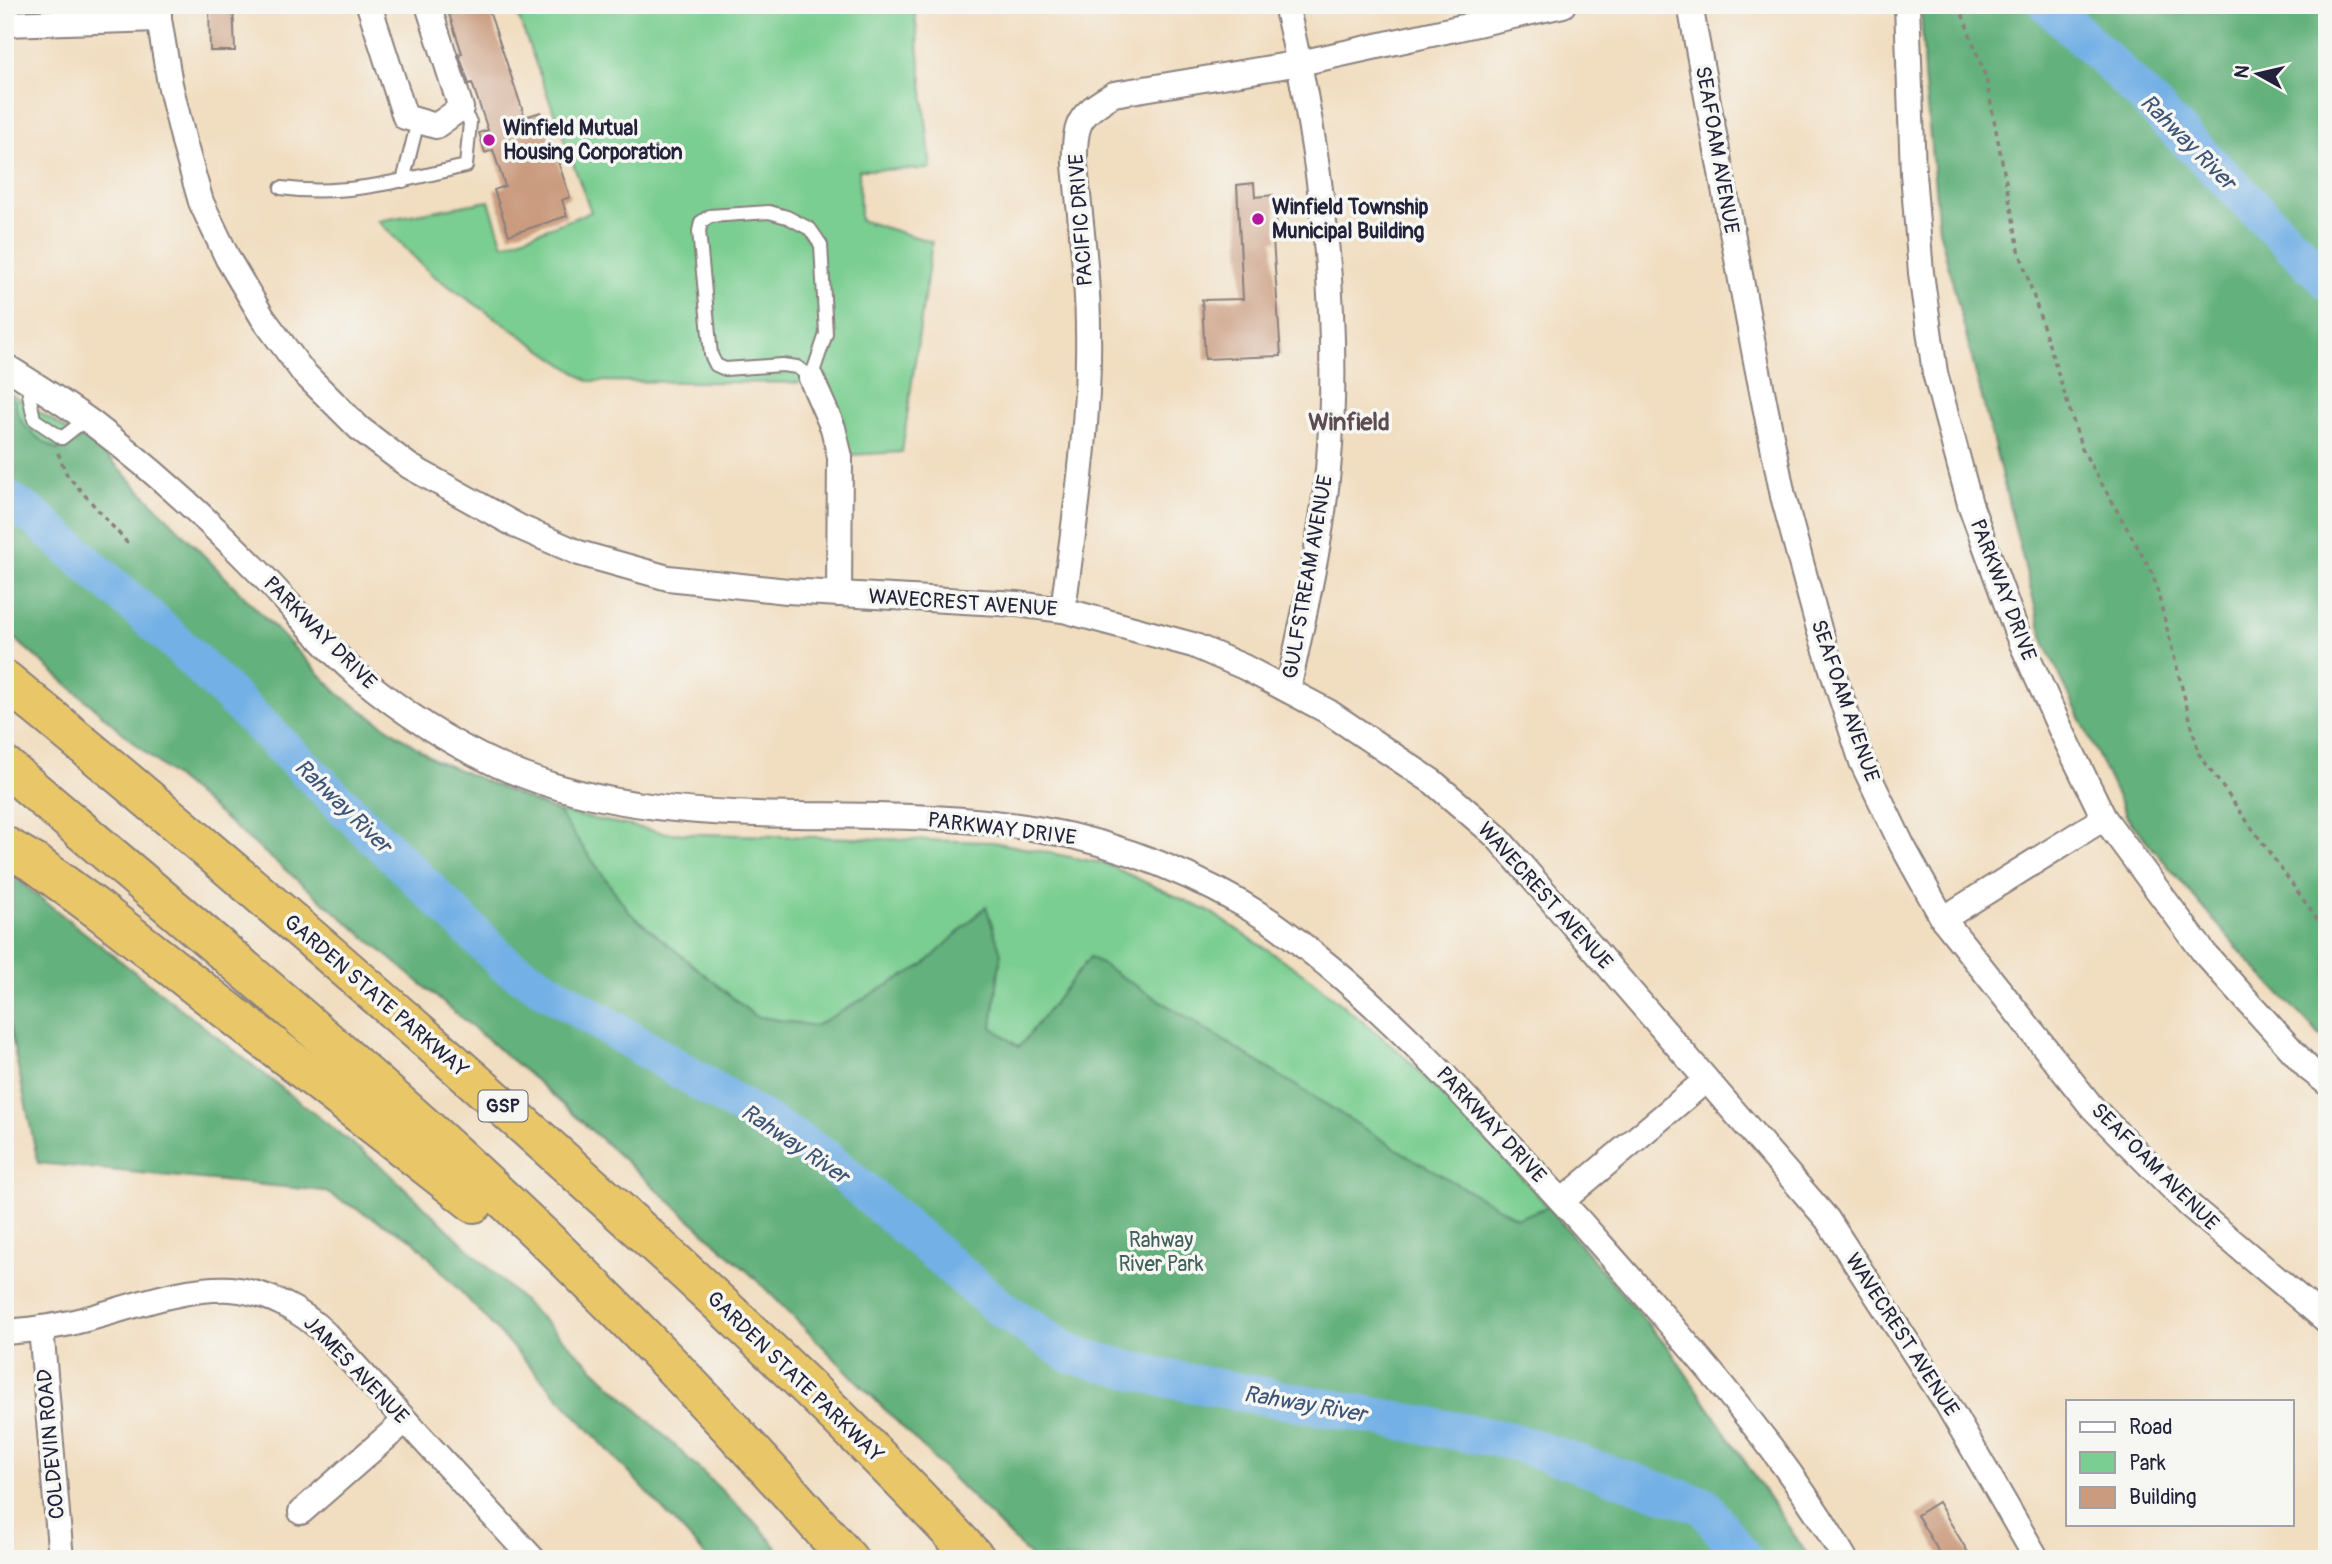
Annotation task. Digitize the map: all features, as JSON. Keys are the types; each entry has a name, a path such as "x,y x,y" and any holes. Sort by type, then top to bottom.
{"highway":[{"name":"GARDEN STATE PARKWAY","path":"5,680 384,1001 597,1191 787,1367 976,1559"},
{"path":"5,766 303,1020 446,1146 569,1262 680,1374 848,1559"},
{"path":"5,846 36,864 100,911 533,1249 680,1374"}],"street":[{"path":"369,5 405,117 436,126 461,108 428,5"},
{"name":"GULFSTREAM AVENUE","path":"1286,5 1300,63 1324,225 1331,301 1332,386 1328,470 1316,555 1288,690"},
{"name":"PACIFIC DRIVE","path":"1063,610 1079,486 1088,342 1075,141 1079,123 1092,107 1114,94 1300,63 1563,5"},
{"name":"SEAFOAM AVENUE","path":"1690,5 1777,469 1819,629 1862,762 1902,845 1943,919 2092,1107 2189,1205 2327,1321"},
{"name":"PARKWAY DRIVE","path":"1906,5 1914,186 1921,273 1935,373 1970,504 2017,633 2104,818 2205,954 2308,1068 2327,1083"},
{"path":"5,24 159,12"},
{"name":"WAVECREST AVENUE","path":"159,12 170,84 201,202 228,259 263,317 303,372 359,428 409,466 519,527 579,553 668,578 705,584 839,594 1017,604 1063,610 1192,645 1244,667 1327,711 1433,782 1496,836 1827,1219 1946,1402 2037,1559"},
{"name":"PARKWAY DRIVE","path":"15,372 86,419 150,471 236,550 357,674 406,712 490,762 547,785 658,809 704,813 912,818 1043,830 1130,853 1225,894 1272,921 1363,995 1423,1051 1562,1202 1732,1397 1787,1470 1845,1559"},
{"path":"811,378 833,428 840,457 839,594"},
{"path":"1943,919 2104,818"},
{"path":"1562,1202 1706,1080"},
{"name":"JAMES AVENUE","path":"5,1332 41,1328 216,1289 252,1293 286,1305 314,1322 533,1559"},
{"name":"COLDEVIN ROAD","path":"41,1328 61,1559"},
{"path":"301,1512 405,1421"}],"lane":[{"path":"281,188 310,192 357,190 466,166 470,122 461,108"},
{"path":"403,181 418,121"},
{"path":"769,212 788,217 810,229 821,245 826,334 811,378 797,366 725,369 716,365 710,355 699,231 701,222 710,216 769,212"},
{"path":"15,372 34,419 62,438 86,419"}],"path":[{"path":"1959,5 1986,78 2019,250 2082,449 2153,574 2199,754 2327,933"},
{"path":"62,438 57,450 67,475 130,547"}],"green space":[{"path":"514,5 914,5 931,169 859,170 860,220 932,242 902,452 850,455 827,383 588,381 431,274 378,221 489,201 503,245 591,212"},
{"path":"1921,5 2327,5 2327,1043 2246,958 2128,819 2044,642 1939,229 1924,76"},
{"name":"Rahway River Park","path":"5,390 106,455 341,696 435,760 559,812 666,833 993,842 1106,864 1212,913 1307,976 1401,1053 1532,1188 1670,1350 1810,1559 1033,1559 755,1278 539,1083 144,751 5,630"},
{"name":"Rahway River Park","path":"5,392 15,401 24,425 57,450 81,437 106,455 341,696 435,760 558,812 630,913 755,1016 815,1026 925,964 986,906 1001,953 992,1027 1019,1047 1090,957 1415,1160 1517,1218 1548,1207 1670,1350 1810,1559 1033,1559 755,1278 539,1083 144,751 5,630"},
{"path":"5,870 387,1171 760,1527 786,1559 709,1559 413,1240 324,1191 38,1163 5,1005"}],"building":[{"path":"209,5 233,5 235,51 210,51"},
{"path":"446,5 487,5 525,117 541,112 570,197 562,200 567,216 509,235 494,190 505,186 493,150 485,153 479,133 488,130 472,83 469,84"},
{"path":"1254,183 1255,197 1274,195 1278,240 1273,240 1281,356 1205,359 1202,300 1243,299 1237,185"},
{"path":"1938,1502 1972,1559 1943,1559 1917,1515"}],"waterway":[{"name":"Rahway River","path":"2049,5 2327,280"},
{"name":"Rahway River","path":"5,498 37,519 169,636 505,964 824,1157 1000,1308 1072,1355 1163,1378 1511,1441 1704,1506 1744,1559"}],"place":[{"name":"Winfield Mutual Housing Corporation","path":"489,140"},
{"name":"Winfield Township Municipal Building","path":"1258,219"}],"district":[{"name":"Winfield","path":"1349,422"}]}
